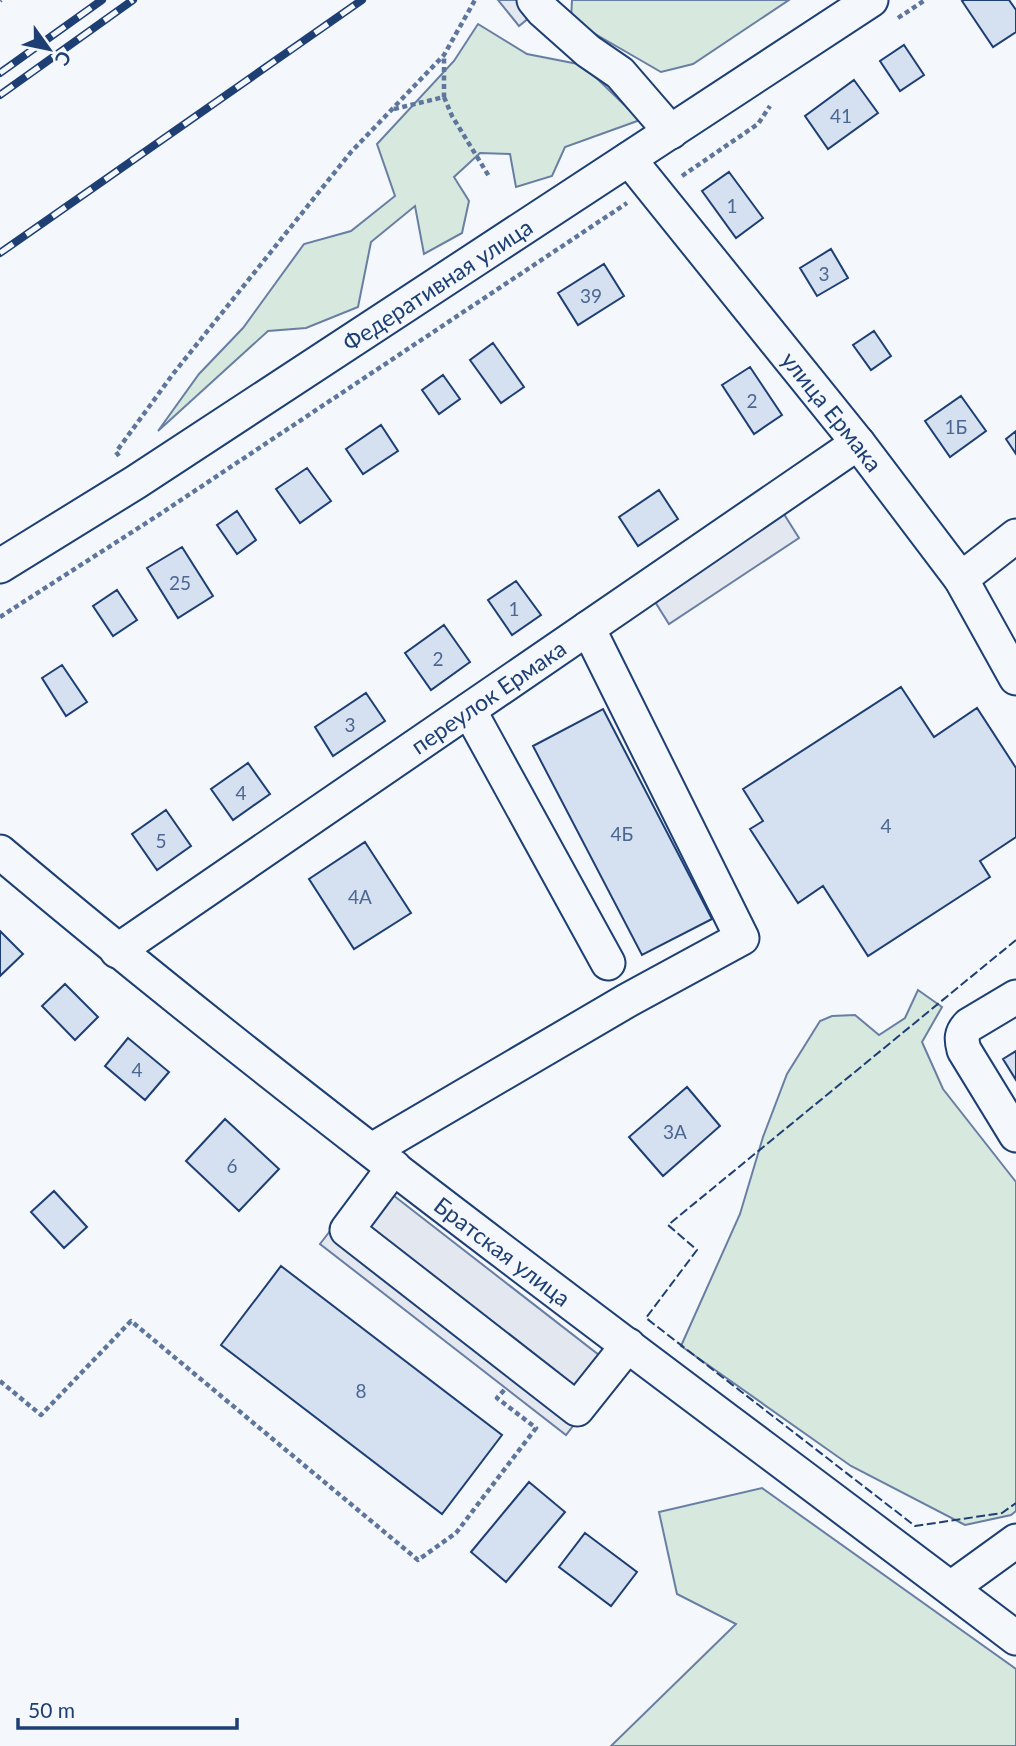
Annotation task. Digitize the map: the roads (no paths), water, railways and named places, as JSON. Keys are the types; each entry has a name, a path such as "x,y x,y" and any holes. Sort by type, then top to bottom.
{"street":[{"path":"534,0 588,51 620,74 671,132"},
{"name":"Федеративная улица","path":"0,566 136,482 671,132 881,11"},
{"name":"улица Ермака","path":"629,159 858,443 961,579 1016,678"},
{"name":"переулок Ермака","path":"117,951 858,443"},
{"path":"961,579 1016,536"},
{"path":"588,628 741,938 584,1025 383,1159 347,1230 577,1409 628,1345"},
{"path":"469,710 608,963"},
{"name":"Братская улица","path":"0,852 117,951 383,1159 1016,1638"},
{"path":"1016,996 969,1025 963,1031 961,1041 1016,1135"},
{"path":"951,1588 1016,1541"}],"railway":[{"path":"0,73 102,0"},
{"path":"0,95 133,0"},
{"path":"0,253 362,0"}]}
